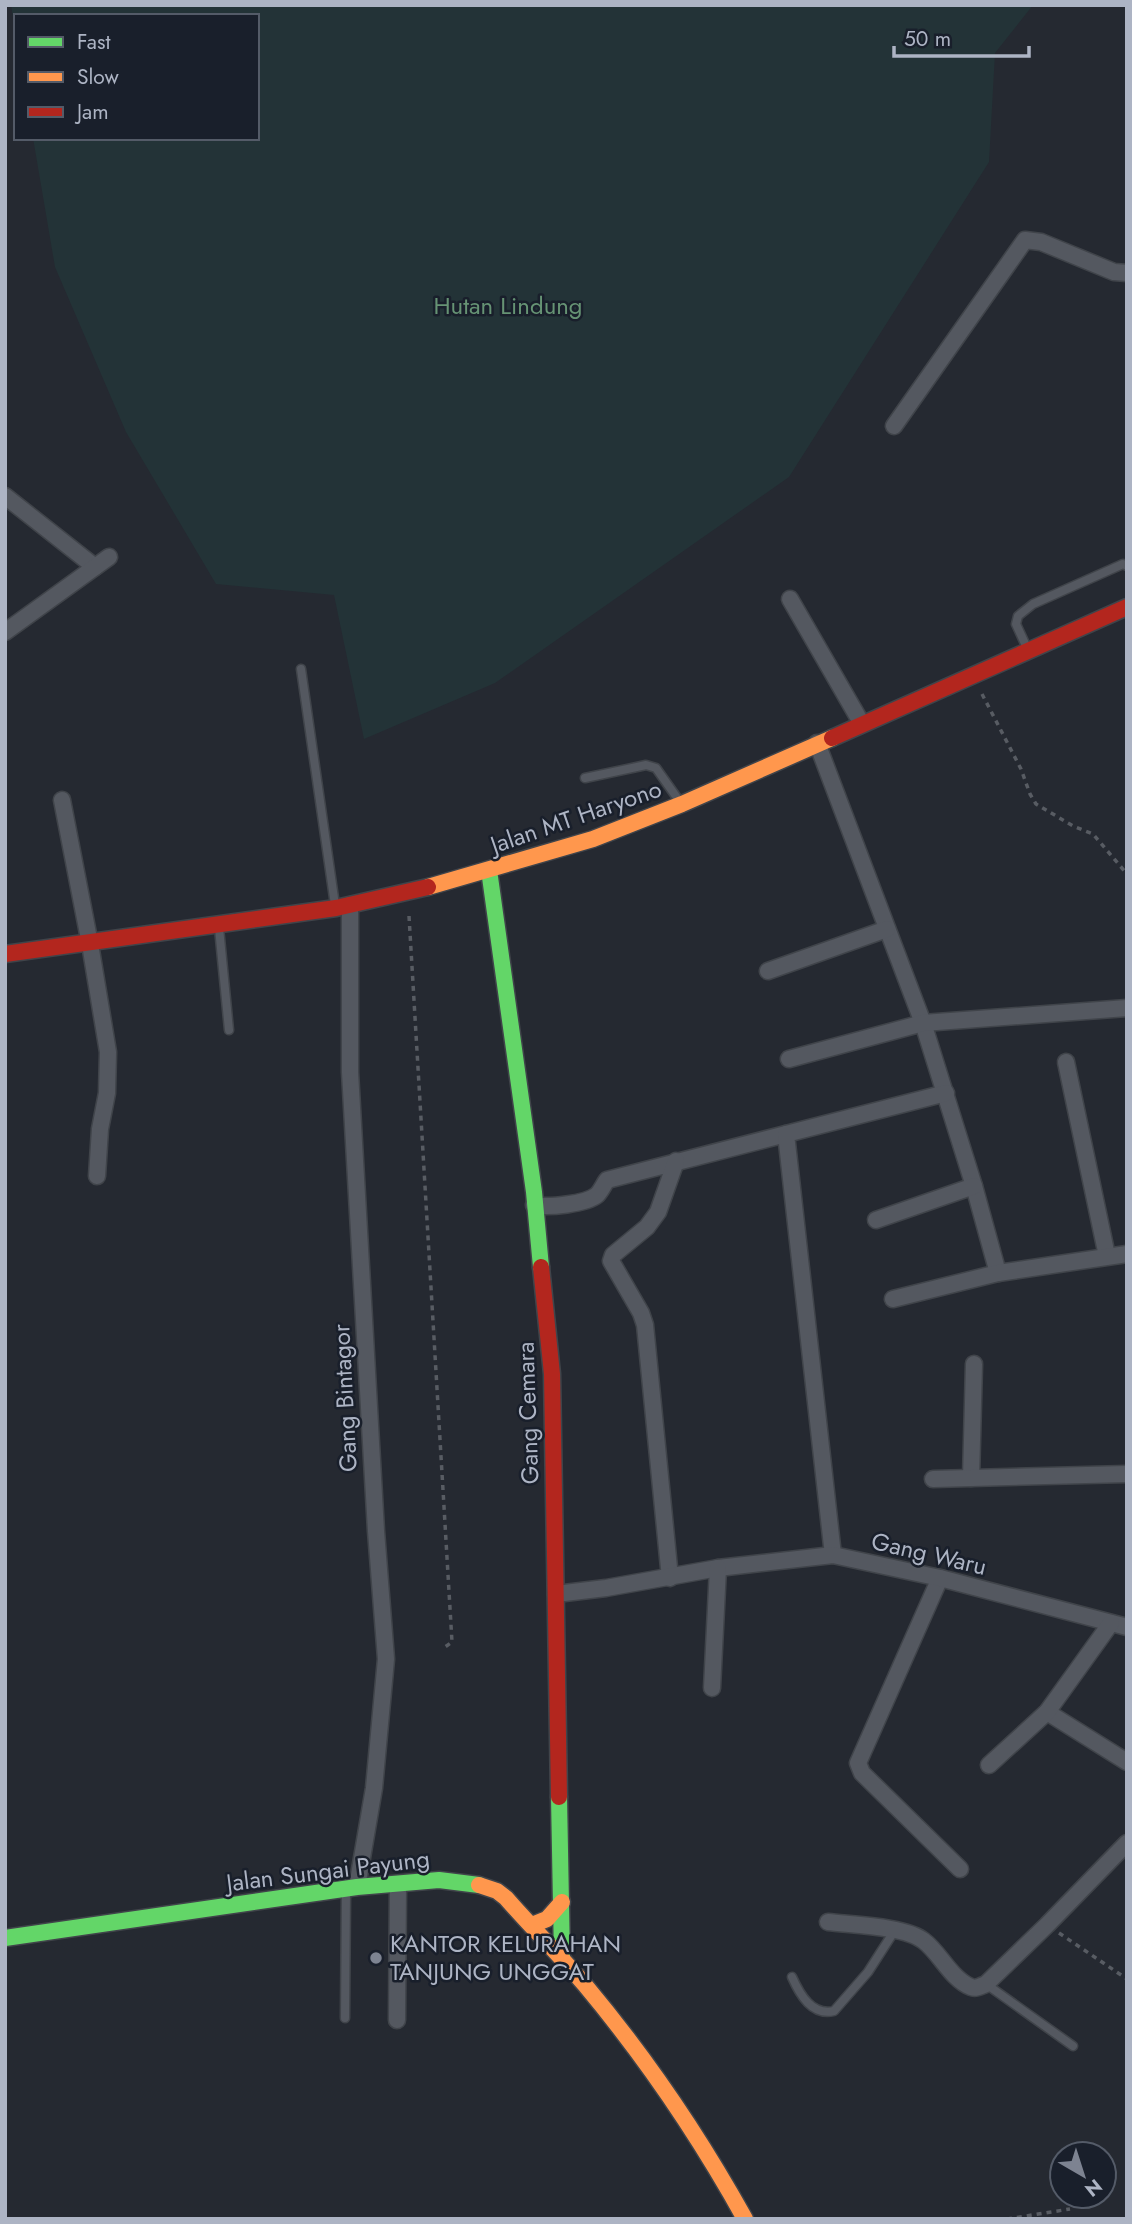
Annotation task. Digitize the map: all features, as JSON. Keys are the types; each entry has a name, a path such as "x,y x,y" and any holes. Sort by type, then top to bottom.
{"main road":[{"name":"Jalan MT Haryono","path":"5,954 343,906 408,893 593,839 682,804 1127,607"},
{"name":"Gang Cemara","path":"489,870 534,1205 552,1374 562,1957"},
{"name":"Jalan Sungai Payung","path":"5,1938 351,1887 439,1880 478,1885 497,1891 562,1957 687,2119 716,2165 744,2219"},
{"path":"532,1925 547,1919 562,1902"}],"street":[{"path":"894,426 1025,240 1041,242 1114,272 1127,273"},
{"path":"5,496 95,567"},
{"path":"5,632 109,557"},
{"path":"790,599 862,724"},
{"path":"817,743 923,1023 998,1273"},
{"path":"62,800 108,1052 107,1093 100,1129 97,1176"},
{"name":"Gang Bintagor","path":"343,906 376,1531 386,1659 374,1788 351,1887"},
{"path":"768,971 887,929"},
{"path":"789,1059 923,1023 1127,1008"},
{"path":"1066,1062 1107,1256"},
{"path":"534,1205 545,1207 570,1204 597,1195 607,1180 946,1093"},
{"path":"786,1134 833,1555"},
{"path":"556,1594 670,1578 648,1338 641,1313 611,1261 612,1255 647,1227 658,1212 676,1161"},
{"path":"876,1220 974,1186"},
{"path":"893,1299 998,1273 1127,1254"},
{"path":"971,1478 974,1364"},
{"path":"933,1479 1127,1474"},
{"name":"Gang Waru","path":"670,1578 718,1568 833,1555 940,1578 1119,1625"},
{"path":"712,1688 718,1568"},
{"path":"940,1578 858,1763 862,1773 960,1869"},
{"path":"989,1765 1047,1712 1119,1625"},
{"path":"1047,1712 1127,1762"},
{"path":"828,1922 895,1930 917,1936 926,1942 958,1978 977,1988 986,1984 1127,1843"},
{"path":"397,2020 398,1884"}],"lane":[{"path":"1029,651 1016,624 1017,615 1033,604 1122,565 1127,566"},
{"path":"301,669 343,906"},
{"path":"585,778 646,765 656,768 682,804"},
{"path":"218,925 229,1030"},
{"path":"345,2018 351,1887"},
{"path":"792,1977 811,2006 822,2012 834,2011 868,1972 895,1930"},
{"path":"986,1984 1073,2046"}],"path":[{"path":"972,676 1021,769 1036,804 1073,826 1093,834 1127,874"},
{"path":"408,893 452,1642 445,1647"},
{"path":"1047,1925 1127,1979"},
{"path":"1007,2219 1064,2210"}],"green space":[{"name":"Hutan Lindung","path":"11,5 1033,5 995,53 989,162 789,477 495,683 364,739 334,595 216,584 126,432 55,267 33,140 259,140 259,14 14,14 14,24"}],"traffic: fast":[{"path":"489,870 534,1192 541,1267"},
{"path":"559,1797 562,1957"},
{"path":"5,1938 357,1887 439,1880 479,1885"}],"traffic: slow":[{"path":"428,887 593,839 682,804 832,738"},
{"path":"479,1885 497,1891 506,1898 608,2013 671,2098 745,2219"},
{"path":"532,1925 547,1919 562,1902"}],"traffic: jam":[{"path":"832,738 1127,607"},
{"path":"5,954 336,908 428,887"},
{"path":"541,1267 552,1374 559,1797"}],"place":[{"name":"KANTOR KELURAHAN TANJUNG UNGGAT","path":"376,1958"}]}
